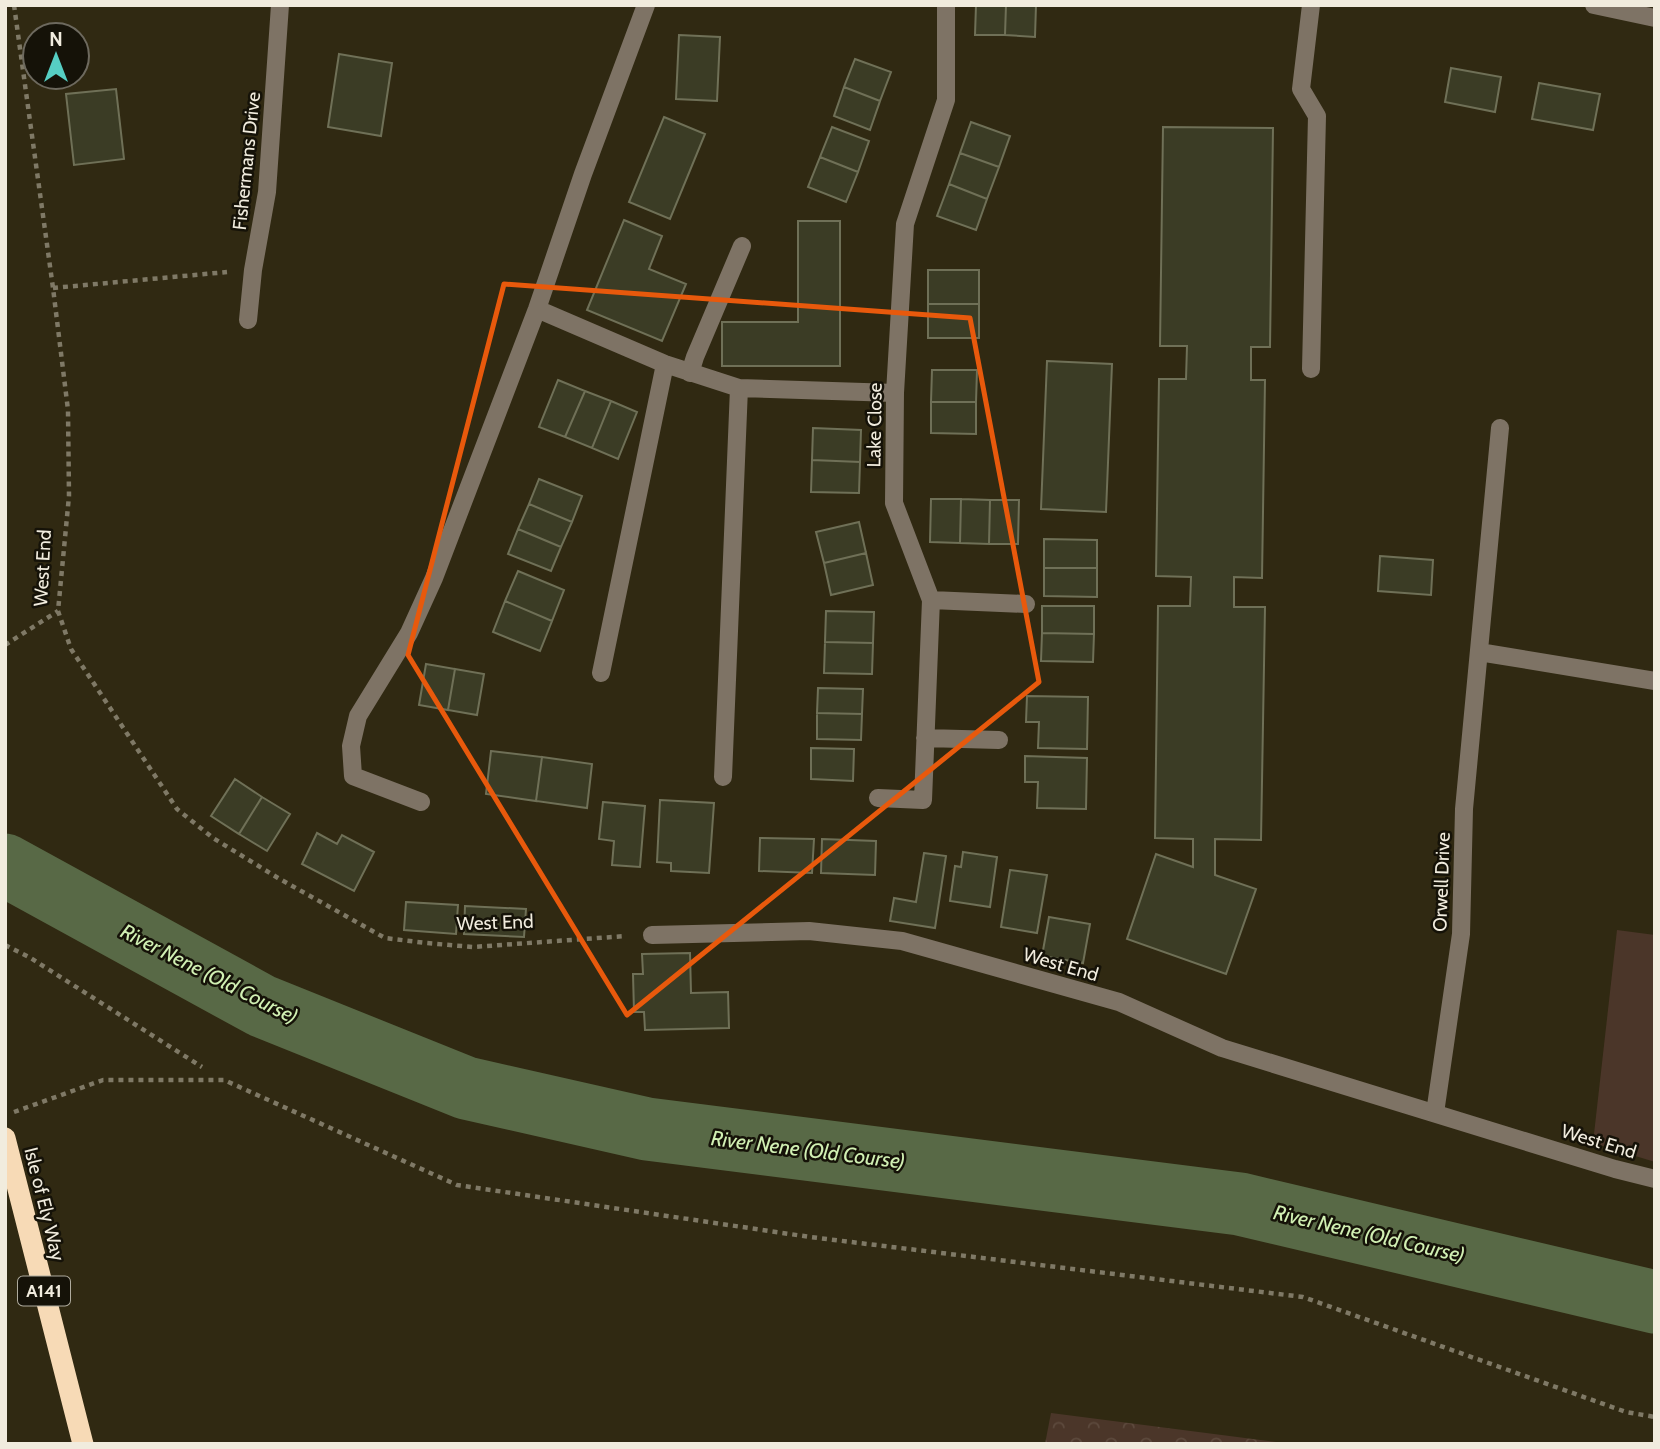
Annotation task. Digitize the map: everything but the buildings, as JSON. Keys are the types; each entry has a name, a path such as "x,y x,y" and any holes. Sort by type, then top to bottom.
{"highway":[{"name":"Isle of Ely Way","path":"5,1138 83,1444"}],"street":[{"name":"Fishermans Drive","path":"248,320 253,270 267,192 280,5"},
{"path":"421,802 353,776 351,746 358,716 409,633 434,578 537,309 583,174 646,5"},
{"name":"Lake Close","path":"878,799 923,800 931,600 894,503 895,393 905,224 946,100 946,5"},
{"path":"1311,5 1301,89 1317,116 1311,369"},
{"path":"1594,5 1655,18"},
{"path":"690,373 742,246"},
{"path":"537,309 690,373 739,388 895,393"},
{"path":"601,673 665,363"},
{"path":"723,777 739,388"},
{"name":"Orwell Drive","path":"1434,1113 1461,934 1464,809 1500,428"},
{"path":"931,600 1026,604"},
{"path":"1479,652 1655,681"},
{"path":"925,738 999,740"},
{"name":"West End","path":"652,935 808,931 902,941 1119,1002 1222,1048 1655,1179"}],"path":[{"name":"West End","path":"14,5 68,410 69,496 58,611 71,649 177,809 224,844 278,878 385,938 473,947 652,935"},
{"path":"53,288 253,270"},
{"path":"5,645 58,611"},
{"path":"5,945 29,957 202,1067"},
{"path":"5,1115 103,1080 224,1080 457,1185 810,1237 1303,1297 1626,1412 1655,1417"}],"highlighted area":[{"path":"504,284 970,318 1039,682 627,1015 408,655"}],"green space":[{"path":"1617,930 1655,935 1655,1162 1593,1143"},
{"path":"1051,1413 1292,1444 1045,1444"}],"waterway":[{"name":"River Nene (Old Course)","path":"5,865 262,1006 466,1088 647,1129 1240,1204 1655,1302"}]}
